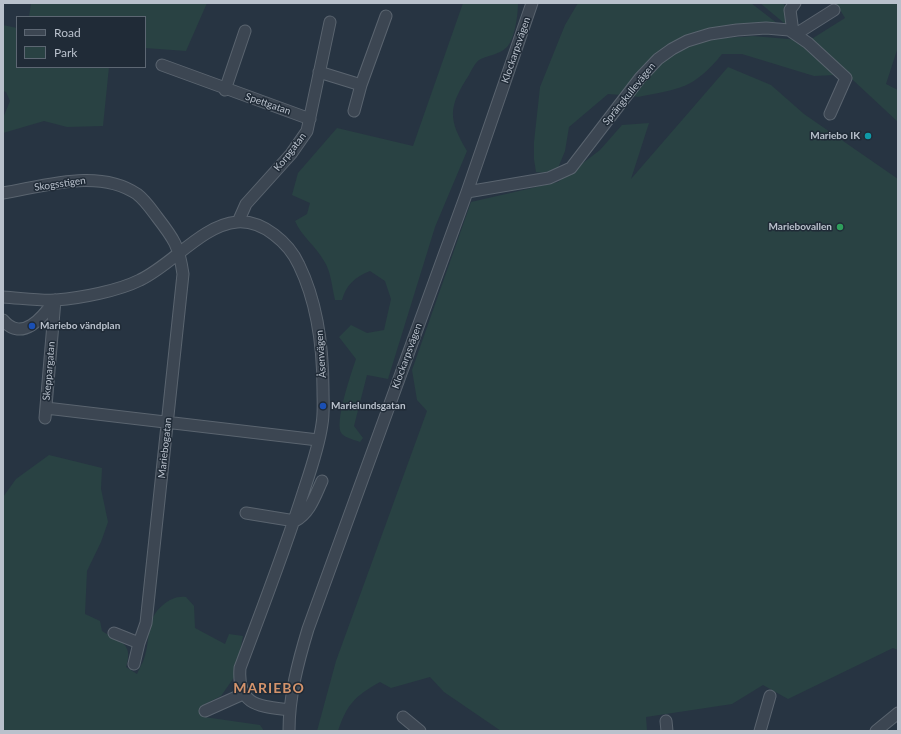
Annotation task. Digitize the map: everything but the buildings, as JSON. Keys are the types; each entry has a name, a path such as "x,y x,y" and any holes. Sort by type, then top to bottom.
{"street":[{"name":"Klockarpsvägen","path":"290,710 298,662 308,629 467,192 532,3"},
{"path":"796,3 790,10 795,33 846,78 830,114"},
{"path":"795,33 834,10"},
{"path":"354,111 361,85 386,16"},
{"name":"Korpgatan","path":"238,222 246,204 307,132 330,22"},
{"name":"Sprängkullevägen","path":"467,192 494,189 549,178 571,168 640,78 663,56 687,41 710,34 737,30 766,28 795,33"},
{"path":"225,90 245,31"},
{"name":"Spettgatan","path":"162,65 225,90 310,119"},
{"path":"319,72 361,85"},
{"name":"Skogsstigen","path":"3,193 81,180 107,182 124,187 138,195 149,206 175,240 180,253"},
{"path":"3,297 55,300 111,290 140,280 162,267 180,253 218,228 238,222"},
{"name":"Åsenvägen","path":"238,222 261,228 275,235 286,245 296,258 307,280 319,327 323,366 322,424 295,521 240,668 239,681 243,694"},
{"name":"Mariebogatan","path":"134,664 139,642 146,623 183,274 180,253"},
{"path":"3,320 14,329 26,329 37,321 55,300"},
{"name":"Skeppargatan","path":"55,300 45,413 168,422"},
{"path":"168,422 318,440"},
{"path":"246,513 295,521 306,512 322,481"},
{"path":"114,634 139,642"},
{"path":"205,712 243,694 254,702 290,710 288,731"},
{"path":"760,731 770,696"},
{"path":"876,731 898,713"},
{"path":"403,717 420,731"}],"green space":[{"path":"31,3 207,3 186,51 146,48 146,16 29,16"},
{"path":"463,3 518,3 516,26 507,47 501,52 479,60 473,67 457,96 453,113 454,121 456,130 467,151 435,227 388,379 367,375 354,426 363,438 360,442 348,438 342,434 340,429 341,409 356,359 339,337 351,325 367,333 384,330 391,299 385,281 370,271 352,282 346,290 342,300 335,300 330,275 326,265 321,256 301,232 295,221 307,214 310,203 292,195 298,173 337,128 413,146"},
{"path":"578,3 751,3 778,24 685,37 622,95 608,94 569,127 565,151 558,168 544,173 536,172 534,142 540,87 565,25"},
{"path":"760,3 783,3 791,16 790,24 784,23"},
{"path":"836,3 898,3 898,47 886,84 898,90 898,122 810,40 845,18"},
{"path":"3,25 16,28 16,68 109,68 103,126 67,127 44,121 3,133 3,118 10,101 6,92 3,91"},
{"path":"752,36 800,40 835,75 814,76 742,54 722,54 703,74 685,86 638,97 632,96 669,56 687,45 697,41 710,39"},
{"path":"728,67 771,85 804,114 898,179 898,650 893,648 788,699 763,685 732,704 646,717 647,731 501,731 444,692 430,677 391,688 380,682 364,692 353,702 345,714 338,731 317,731 336,661 427,411 417,400 412,370 471,202 558,182 600,150 622,125 649,123 631,179"},
{"path":"49,455 102,468 101,489 108,522 101,542 87,571 85,614 100,621 102,631 123,644 128,652 126,667 137,674 144,659 149,630 153,617 157,611 171,600 186,597 194,606 195,628 225,644 229,634 243,636 235,676 221,696 201,706 204,717 260,725 264,731 3,731 3,497 16,479"}],"place":[{"name":"Mariebo IK","path":"868,136"},
{"name":"Mariebovallen","path":"840,227"},
{"name":"Mariebo vändplan","path":"32,326"},
{"name":"Marielundsgatan","path":"323,406"}],"district":[{"name":"MARIEBO","path":"269,688"}]}
